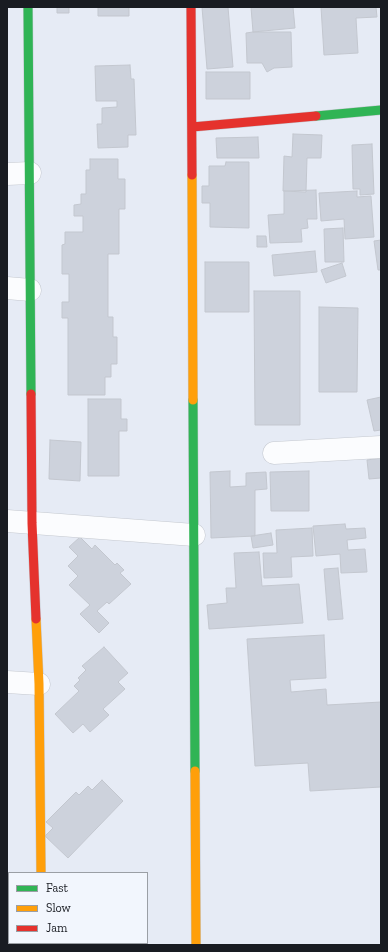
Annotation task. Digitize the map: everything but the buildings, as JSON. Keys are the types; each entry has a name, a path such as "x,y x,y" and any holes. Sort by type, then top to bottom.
{"street":[{"path":"28,7 32,523 39,684 41,872"},
{"path":"191,7 196,945"},
{"path":"192,127 381,110"},
{"path":"7,174 30,174"},
{"path":"7,288 30,290"},
{"path":"274,453 381,447"},
{"path":"7,521 194,535"},
{"path":"7,682 39,684"}],"traffic: fast":[{"path":"28,7 31,394"},
{"path":"316,116 381,110"},
{"path":"193,400 195,771"}],"traffic: slow":[{"path":"192,175 193,400"},
{"path":"36,619 39,684 41,872"},
{"path":"195,771 196,945"}],"traffic: jam":[{"path":"191,7 192,175"},
{"path":"192,127 316,116"},
{"path":"31,394 32,523 36,619"}]}
